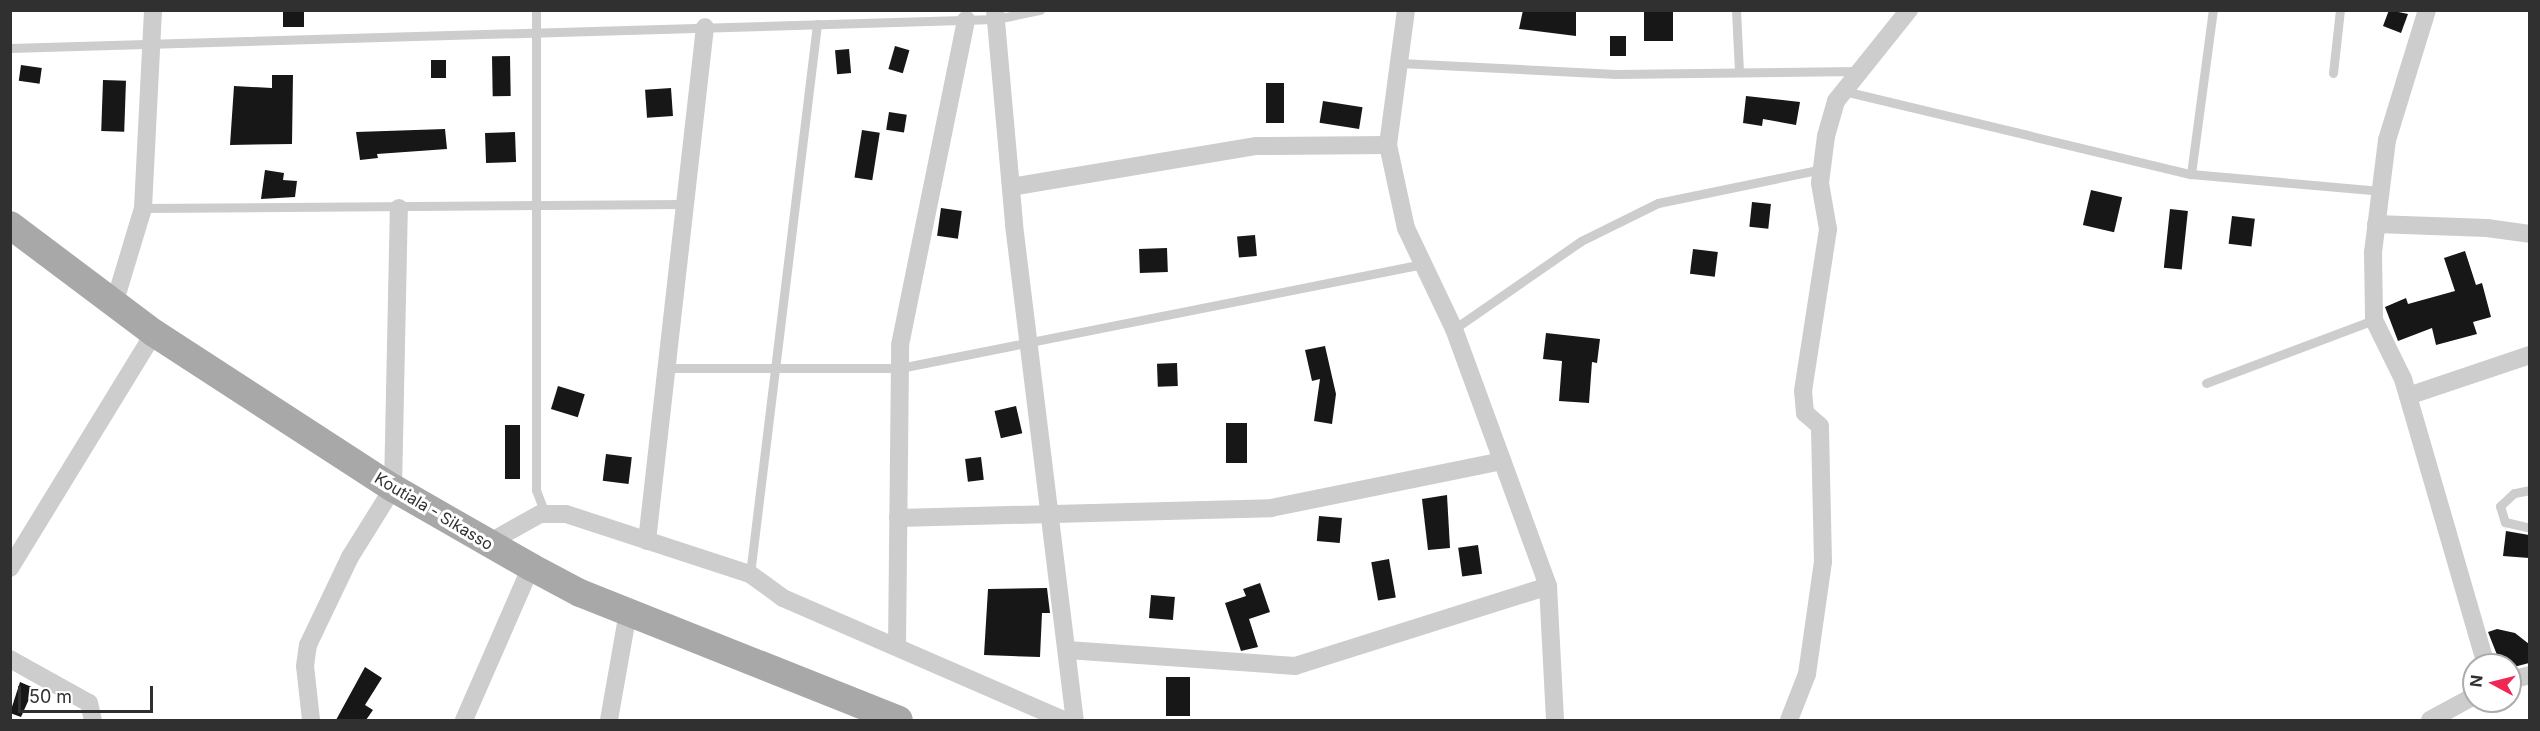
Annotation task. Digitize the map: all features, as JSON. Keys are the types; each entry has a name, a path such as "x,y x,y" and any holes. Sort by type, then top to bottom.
{"main road":[{"name":"Koutiala - Sikasso","path":"10,225 115,301 154,333 393,488 531,567 628,612 899,720"}],"street":[{"path":"115,301 143,208 153,10"},
{"path":"1406,10 1388,145 1406,228 1454,329 1548,586 1555,720"},
{"path":"1789,720 1807,674 1823,562 1820,426 1805,413 1803,391 1828,229 1820,183 1821,169 1836,101 1862,71 1869,56 1909,10"},
{"path":"2427,10 2386,140 2376,224 2374,320 2408,396 2483,653"},
{"path":"996,15 1011,187 1075,720"},
{"path":"897,647 900,345 966,20"},
{"path":"647,541 705,27"},
{"path":"1011,187 1257,146 1388,145"},
{"path":"311,720 305,666 308,645 350,557 393,488 399,208"},
{"path":"2376,224 2487,228 2529,234"},
{"path":"10,568 154,333"},
{"path":"2408,396 2529,354"},
{"path":"898,518 1271,508 1502,461"},
{"path":"488,543 545,514 566,514 750,574 783,597 1064,720"},
{"path":"464,720 531,567"},
{"path":"1067,650 1294,666 1548,586"},
{"path":"609,720 628,612"},
{"path":"10,659 89,703 93,720"},
{"path":"2430,720 2462,703"}],"lane":[{"path":"536,10 537,490 545,514"},
{"path":"10,48 966,20 1040,10"},
{"path":"1736,10 1739,72"},
{"path":"2190,174 2213,10"},
{"path":"2332,73 2340,10"},
{"path":"750,574 817,24"},
{"path":"1400,63 1616,74 1862,71"},
{"path":"1844,91 2190,174 2380,191"},
{"path":"1454,329 1581,241 1658,203 1821,169"},
{"path":"143,208 399,208 685,204"},
{"path":"667,368 900,368 1424,264"},
{"path":"2206,383 2374,320"},
{"path":"2529,490 2514,493 2500,506 2505,522 2529,528"}],"building":[{"path":"283,10 304,10 304,27 283,27"},
{"path":"1523,10 1576,10 1576,36 1519,29"},
{"path":"1644,10 1673,10 1673,41 1644,41"},
{"path":"2389,10 2408,14 2401,33 2383,26"},
{"path":"1610,36 1626,36 1626,56 1610,56"},
{"path":"895,46 909,50 903,73 888,69"},
{"path":"849,49 851,73 837,74 835,50"},
{"path":"492,56 510,56 511,96 493,96"},
{"path":"431,60 446,60 446,78 431,78"},
{"path":"21,65 42,68 40,84 19,81"},
{"path":"272,75 293,75 292,144 230,145 234,86 272,88"},
{"path":"103,80 126,81 124,132 101,131"},
{"path":"1266,83 1284,83 1284,123 1266,123"},
{"path":"671,88 673,116 647,118 645,90"},
{"path":"1746,96 1800,102 1796,125 1763,119 1762,126 1743,123"},
{"path":"1323,101 1363,107 1359,129 1320,123"},
{"path":"889,112 907,115 904,133 886,130"},
{"path":"445,129 447,149 377,154 378,158 360,160 356,132"},
{"path":"862,130 880,133 872,180 854,177"},
{"path":"515,132 516,162 486,163 485,133"},
{"path":"265,170 284,173 283,180 297,181 295,197 261,199"},
{"path":"2091,190 2122,197 2114,232 2083,225"},
{"path":"1752,202 1771,204 1768,229 1749,227"},
{"path":"941,208 962,211 958,239 937,236"},
{"path":"2170,209 2188,211 2182,270 2164,268"},
{"path":"2232,216 2255,219 2251,247 2229,244"},
{"path":"1255,235 1257,256 1239,257 1237,237"},
{"path":"1167,248 1168,272 1140,273 1139,249"},
{"path":"1693,249 1718,252 1715,277 1690,274"},
{"path":"2465,251 2476,285 2482,283 2491,317 2473,322 2477,334 2436,345 2432,328 2398,341 2385,307 2406,298 2408,304 2455,291 2444,258"},
{"path":"1546,333 1600,339 1597,363 1592,362 1589,403 1559,401 1562,361 1543,359"},
{"path":"1325,346 1336,394 1332,424 1314,421 1320,379 1312,381 1305,350"},
{"path":"1177,363 1178,386 1158,387 1157,364"},
{"path":"558,386 585,394 578,417 551,409"},
{"path":"1016,406 1022,433 1001,438 995,411"},
{"path":"1226,423 1247,423 1247,463 1226,463"},
{"path":"505,425 520,425 520,479 505,479"},
{"path":"606,454 632,457 629,484 603,481"},
{"path":"981,457 984,480 968,482 965,459"},
{"path":"1447,495 1450,548 1428,550 1422,499"},
{"path":"1319,516 1342,518 1340,543 1317,541"},
{"path":"2506,531 2529,535 2529,558 2503,556"},
{"path":"1478,545 1482,574 1462,577 1458,548"},
{"path":"1389,559 1396,597 1378,601 1371,562"},
{"path":"1260,583 1270,612 1249,619 1258,647 1241,651 1225,603 1246,596 1243,589"},
{"path":"1047,588 1050,613 1042,613 1040,657 984,655 988,589"},
{"path":"1151,595 1175,597 1173,620 1149,618"},
{"path":"2497,629 2515,633 2529,644 2529,663 2522,665 2522,653 2496,653 2488,632"},
{"path":"365,667 382,678 365,705 373,710 366,720 336,720"},
{"path":"1166,677 1190,677 1190,716 1166,716"},
{"path":"20,682 34,688 21,717 10,713"}]}
